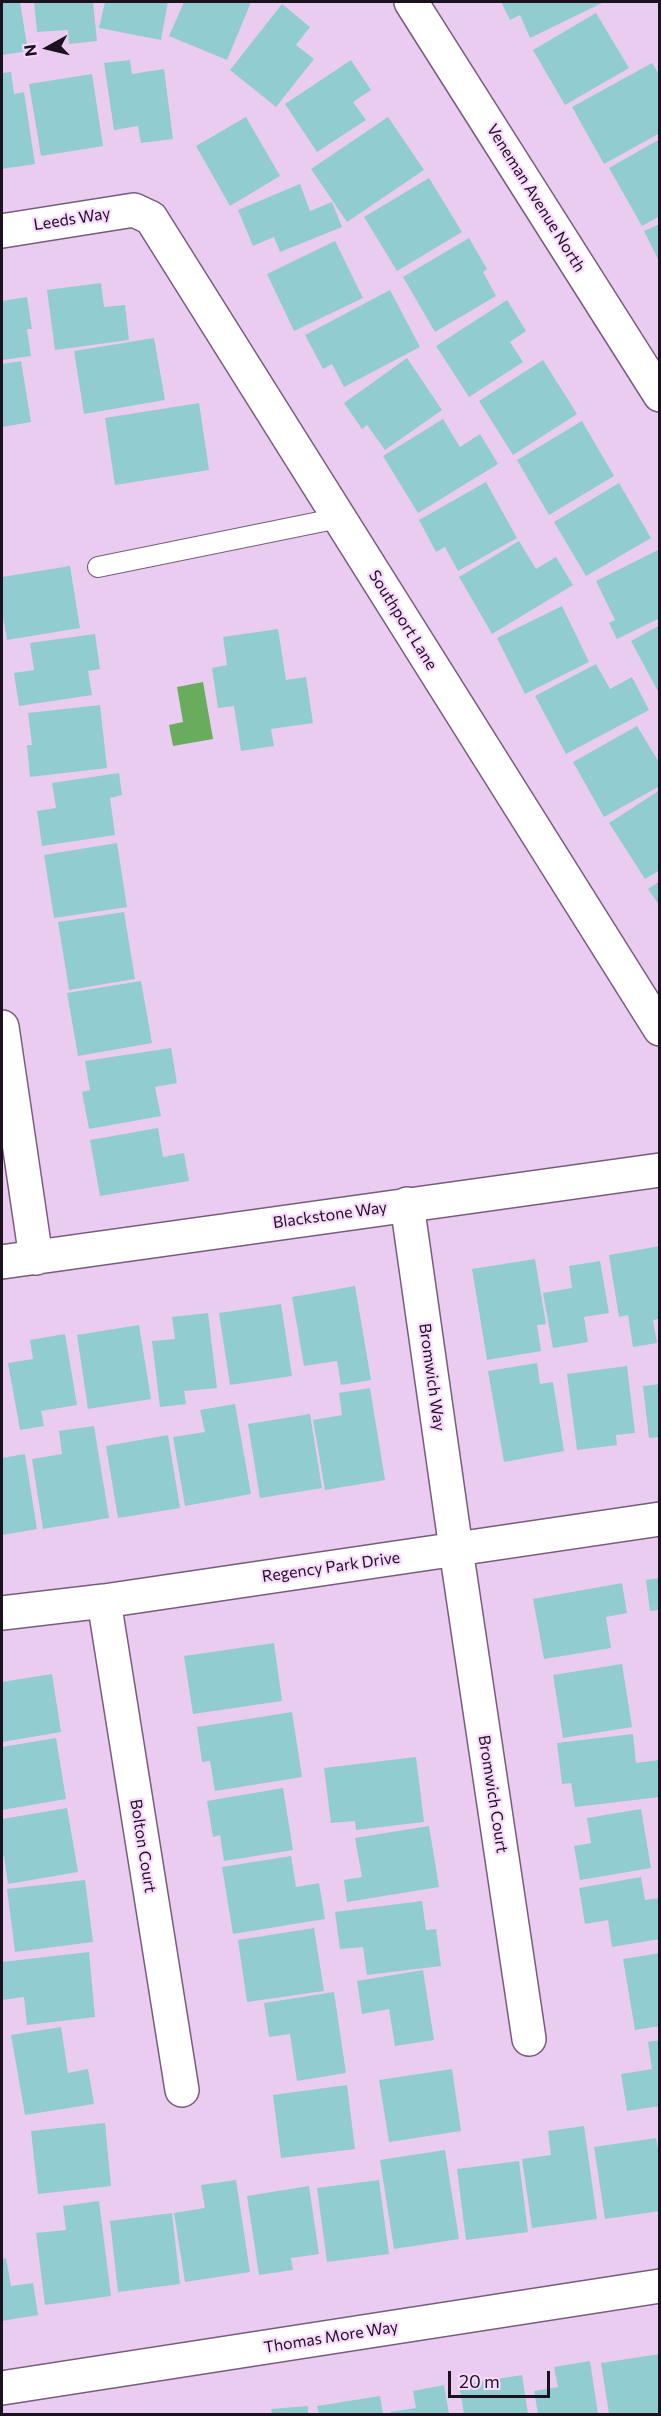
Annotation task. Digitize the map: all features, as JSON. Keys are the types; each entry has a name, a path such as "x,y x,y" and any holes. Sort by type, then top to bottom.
{"street":[{"name":"Veneman Avenue North","path":"411,2 660,395"},
{"name":"Leeds Way","path":"2,231 134,210 143,213"},
{"name":"Southport Lane","path":"143,213 151,218 660,1029"},
{"path":"2,1027 36,1258"},
{"name":"Blackstone Way","path":"2,1262 660,1170"},
{"name":"Bromwich Way","path":"407,1204 456,1549"},
{"name":"Regency Park Drive","path":"2,1613 104,1601 660,1519"},
{"name":"Bromwich Court","path":"456,1549 529,2039"},
{"name":"Bolton Court","path":"104,1601 182,2091"},
{"name":"Thomas More Way","path":"2,2388 660,2286"}],"lane":[{"path":"98,567 339,518"}],"shaded area":[{"path":"203,682 213,739 173,746 169,725 183,722 177,687"}],"building":[{"path":"2,2 20,2 28,51 2,55"},
{"path":"34,2 93,2 97,41 69,44 68,30 37,32"},
{"path":"105,2 168,2 161,40 99,28"},
{"path":"184,2 251,2 227,60 169,36"},
{"path":"501,2 604,2 530,38 520,15 510,20"},
{"path":"282,4 310,27 296,45 314,59 276,107 230,70"},
{"path":"596,13 629,68 565,105 533,50"},
{"path":"130,60 132,74 164,69 173,139 141,143 138,126 114,130 104,63"},
{"path":"351,60 371,90 353,102 366,120 317,152 285,104"},
{"path":"652,63 660,76 660,133 604,164 572,107"},
{"path":"11,72 14,94 24,92 35,164 2,169 2,73"},
{"path":"92,74 103,146 41,156 29,84"},
{"path":"246,117 280,176 230,206 196,146"},
{"path":"388,117 424,170 347,222 311,169"},
{"path":"660,139 660,216 642,226 609,168"},
{"path":"429,178 462,232 397,271 364,217"},
{"path":"300,184 310,211 332,202 342,227 280,252 274,237 253,246 238,210"},
{"path":"660,224 660,263 644,231"},
{"path":"469,238 487,269 483,272 496,296 435,332 403,277"},
{"path":"335,241 363,298 294,331 267,274"},
{"path":"101,283 104,307 125,305 129,340 55,350 47,290"},
{"path":"390,290 420,347 344,387 332,364 323,369 305,335"},
{"path":"27,297 32,329 27,329 31,356 2,360 2,301"},
{"path":"507,300 526,331 510,342 523,362 469,397 436,346"},
{"path":"154,338 165,400 84,414 74,351"},
{"path":"407,358 442,410 385,450 367,425 362,429 344,403"},
{"path":"543,360 577,414 513,455 479,401"},
{"path":"21,361 31,422 2,427 2,364"},
{"path":"199,403 209,470 115,485 105,418"},
{"path":"443,419 460,447 480,434 498,464 418,513 383,456"},
{"path":"582,421 614,476 549,515 517,460"},
{"path":"486,482 517,538 458,571 445,547 436,552 419,520"},
{"path":"619,483 651,538 586,576 554,522"},
{"path":"519,541 536,569 556,557 573,585 492,634 459,577"},
{"path":"660,549 660,618 617,639 609,623 615,620 596,581"},
{"path":"70,566 80,628 7,640 2,611 2,577"},
{"path":"562,606 589,662 525,694 497,638"},
{"path":"660,625 660,695 631,641"},
{"path":"278,629 286,680 306,677 313,723 271,729 274,746 241,751 234,706 218,708 212,668 227,665 223,637"},
{"path":"95,634 100,669 88,671 92,695 19,706 14,673 34,670 30,643"},
{"path":"596,664 610,689 632,677 649,710 566,754 535,696"},
{"path":"100,705 107,768 30,777 27,745 32,745 28,713"},
{"path":"637,726 660,764 660,786 604,817 573,762"},
{"path":"119,773 122,795 110,798 115,835 42,846 37,811 56,808 52,783"},
{"path":"660,790 660,870 645,879 609,823"},
{"path":"117,843 127,907 54,918 44,855"},
{"path":"660,881 660,906 648,889"},
{"path":"124,912 135,979 69,990 58,922"},
{"path":"141,981 152,1043 78,1056 67,993"},
{"path":"171,1048 177,1083 155,1087 161,1116 89,1129 82,1092 90,1090 85,1061"},
{"path":"158,1128 163,1157 184,1153 189,1181 100,1196 90,1140"},
{"path":"660,1246 660,1319 653,1320 657,1343 633,1347 628,1315 619,1317 609,1255"},
{"path":"535,1259 546,1324 537,1325 541,1351 487,1360 472,1269"},
{"path":"600,1261 609,1313 584,1317 588,1342 553,1348 543,1293 572,1288 569,1266"},
{"path":"355,1286 371,1380 341,1385 337,1361 304,1366 292,1297"},
{"path":"281,1304 292,1376 230,1385 219,1313"},
{"path":"208,1313 217,1388 184,1391 186,1404 160,1407 152,1341 175,1339 172,1317"},
{"path":"139,1325 151,1399 88,1409 77,1335"},
{"path":"65,1334 77,1405 41,1411 44,1426 20,1430 8,1363 33,1359 30,1340"},
{"path":"537,1363 540,1384 553,1382 564,1451 504,1462 488,1371"},
{"path":"627,1366 635,1433 616,1435 617,1445 577,1450 567,1374"},
{"path":"660,1384 660,1437 649,1438 643,1386"},
{"path":"370,1388 385,1480 325,1490 313,1420 342,1415 339,1393"},
{"path":"235,1404 251,1494 185,1506 173,1437 205,1432 200,1410"},
{"path":"310,1414 322,1488 260,1498 248,1424"},
{"path":"94,1426 109,1518 43,1529 32,1459 62,1454 59,1431"},
{"path":"168,1435 180,1508 118,1518 106,1446"},
{"path":"25,1454 37,1529 2,1535 2,1458"},
{"path":"660,1578 660,1610 650,1611 646,1580"},
{"path":"622,1583 627,1613 606,1617 611,1648 544,1659 533,1599"},
{"path":"274,1643 282,1701 193,1714 184,1656"},
{"path":"622,1664 632,1727 563,1738 553,1675"},
{"path":"52,1674 61,1732 2,1742 2,1682"},
{"path":"292,1712 302,1777 215,1791 210,1761 202,1762 197,1727"},
{"path":"633,1734 636,1763 659,1760 660,1797 575,1807 571,1783 562,1784 557,1743"},
{"path":"56,1738 66,1799 2,1810 2,1747"},
{"path":"416,1757 424,1822 356,1830 355,1821 331,1823 324,1768"},
{"path":"283,1788 293,1850 224,1861 220,1835 213,1837 207,1801"},
{"path":"67,1808 78,1872 8,1884 4,1856 2,1856 2,1819"},
{"path":"641,1809 651,1868 580,1880 574,1846 591,1843 587,1818"},
{"path":"429,1826 439,1887 347,1902 344,1880 362,1877 355,1838"},
{"path":"291,1856 296,1887 319,1883 325,1919 233,1934 222,1867"},
{"path":"641,1877 645,1900 660,1898 660,1939 612,1947 608,1920 585,1924 579,1888"},
{"path":"85,1880 93,1942 15,1952 7,1889"},
{"path":"422,1901 426,1930 436,1929 441,1966 367,1975 363,1947 340,1949 335,1912"},
{"path":"314,1928 324,1991 247,2002 238,1940"},
{"path":"89,1952 95,2017 27,2025 24,1997 2,2000 2,1962"},
{"path":"660,1953 660,2026 635,2030 623,1959"},
{"path":"423,1970 434,2040 395,2046 389,2009 362,2014 357,1981"},
{"path":"334,1992 346,2073 297,2081 290,2034 269,2037 264,2003"},
{"path":"61,2027 68,2073 88,2069 94,2104 25,2115 11,2035"},
{"path":"660,2040 660,2106 627,2111 621,2074 652,2069 648,2042"},
{"path":"452,2069 461,2131 389,2142 379,2080"},
{"path":"347,2085 355,2149 281,2158 273,2095"},
{"path":"105,2123 111,2186 38,2194 31,2131"},
{"path":"584,2126 597,2219 532,2228 522,2159 551,2155 548,2131"},
{"path":"656,2138 660,2161 660,2211 605,2219 594,2147"},
{"path":"445,2150 459,2239 394,2249 380,2160"},
{"path":"519,2161 528,2232 466,2240 457,2169"},
{"path":"236,2180 250,2272 185,2282 174,2213 205,2208 201,2185"},
{"path":"379,2180 389,2254 327,2262 317,2188"},
{"path":"309,2186 319,2254 291,2258 293,2270 259,2275 247,2196"},
{"path":"99,2201 111,2296 45,2305 36,2233 66,2230 63,2206"},
{"path":"172,2213 180,2284 118,2292 110,2221"},
{"path":"6,2258 11,2286 33,2283 38,2315 2,2321 2,2259"},
{"path":"660,2354 660,2414 609,2414 601,2363"},
{"path":"590,2361 598,2414 538,2414 534,2391 558,2387 554,2367"},
{"path":"522,2375 528,2414 464,2414 459,2385"},
{"path":"444,2385 449,2414 391,2414 390,2412 416,2408 413,2391"},
{"path":"380,2396 383,2414 319,2414 317,2406"},
{"path":"308,2406 308,2414 272,2414 271,2409"}]}
